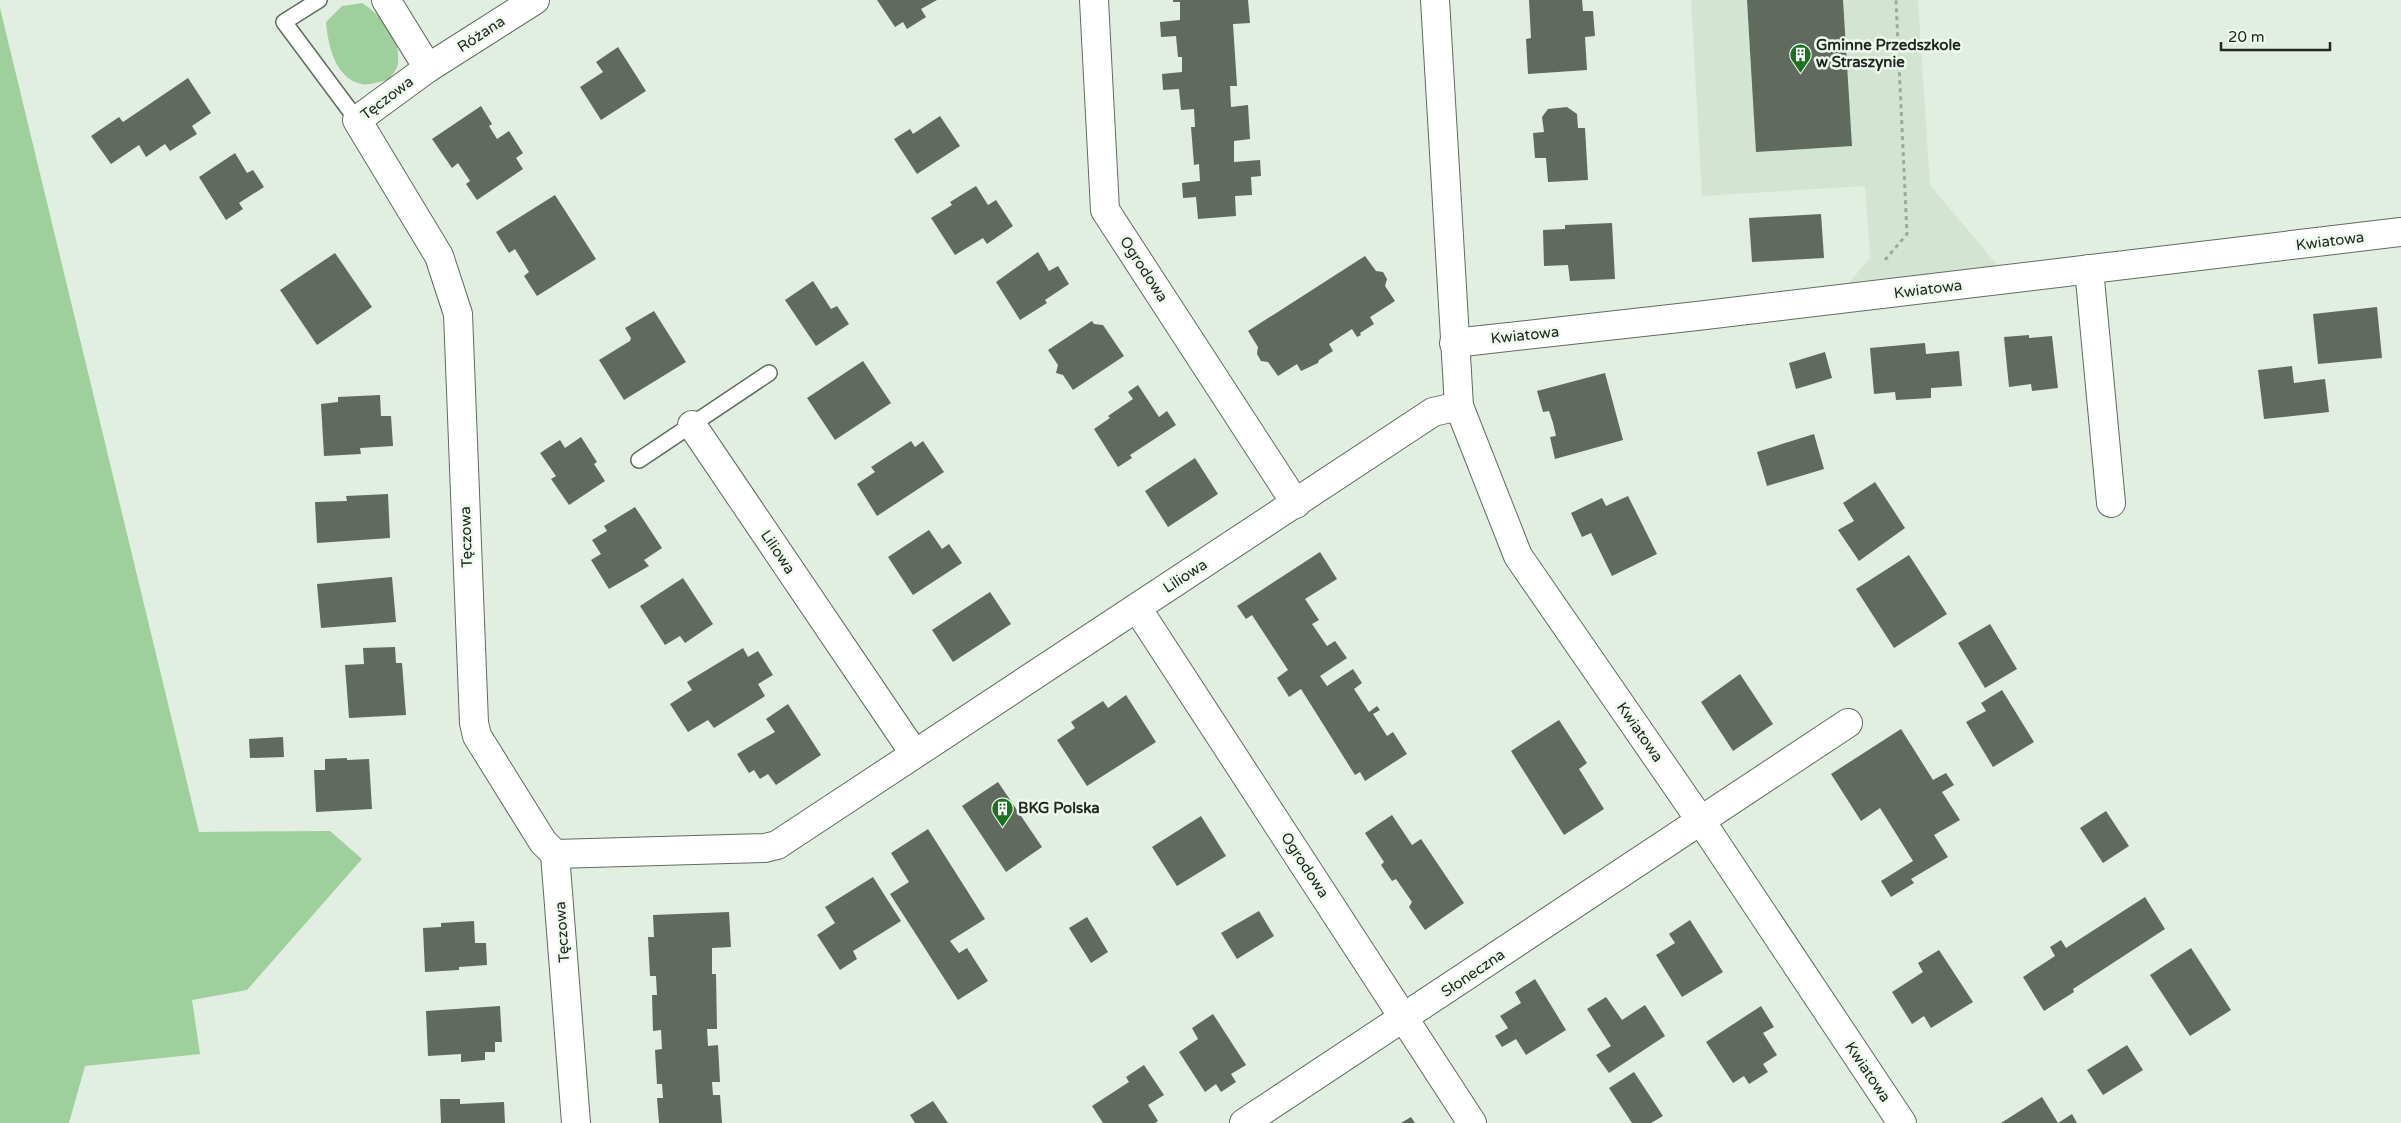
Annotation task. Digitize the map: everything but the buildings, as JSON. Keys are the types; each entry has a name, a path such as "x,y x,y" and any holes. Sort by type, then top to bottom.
{"street":[{"name":"Tęczowa","path":"386,0 428,68 357,120 439,256 458,314 474,723 478,736 538,834 556,854 576,1123"},
{"name":"Różana","path":"428,68 535,0"},
{"name":"Ogrodowa","path":"1094,0 1105,210 1296,504"},
{"name":"Kwiatowa","path":"1435,0 1459,406 1518,556 1701,821 1902,1123"},
{"name":"Kwiatowa","path":"1454,343 1874,296 2401,232"},
{"path":"2089,269 2111,503"},
{"name":"Liliowa","path":"556,854 765,848 777,845 1433,412 1459,406"},
{"name":"Liliowa","path":"692,425 914,753"},
{"name":"Ogrodowa","path":"1137,608 1472,1123"},
{"path":"1701,821 1848,723"},
{"name":"Słoneczna","path":"1244,1123 1701,821"}],"lane":[{"path":"319,0 284,22 357,120"},
{"path":"639,460 769,373"}],"path":[{"path":"1874,296 1872,276 1907,234 1896,0"}],"shaded area":[{"path":"1691,0 1918,0 1930,185 1998,266 1848,284 1870,258 1865,186 1702,196"}],"green space":[{"path":"362,3 389,28 396,44 398,63 388,80 367,84 352,81 339,68 334,59 326,22 342,6"},
{"path":"0,8 199,832 330,831 362,859 247,990 192,1000 200,1054 85,1066 69,1123 0,1123"}],"place":[{"name":"Gminne Przedszkole w Straszynie","path":"1800,73"},
{"name":"BKG Polska","path":"1002,827"}]}
